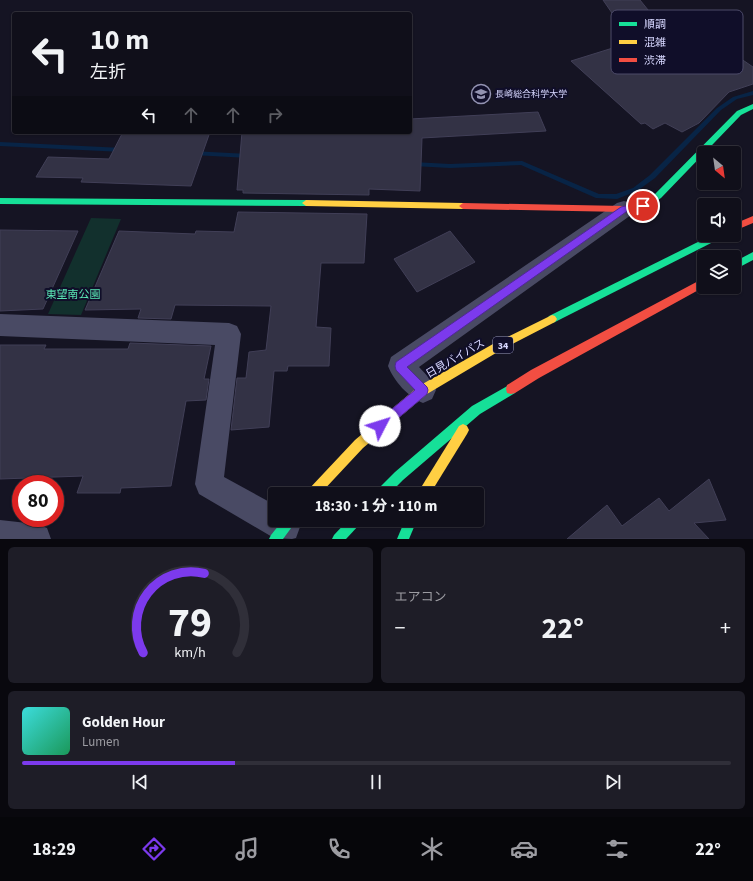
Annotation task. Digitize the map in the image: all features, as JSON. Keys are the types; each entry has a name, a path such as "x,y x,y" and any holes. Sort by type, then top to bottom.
{"main road":[{"path":"0,201 313,203 624,209 643,206 658,196 739,113 753,106"},
{"path":"741,225 753,219"},
{"name":"日見バイパス","path":"319,487 359,444 423,390 498,347 706,242"},
{"path":"741,262 753,256"},
{"path":"388,487 476,410 535,374 697,286"},
{"path":"427,487 476,410"},
{"path":"338,539 349,527"},
{"path":"403,539 408,527"}],"street":[{"path":"423,390 400,366 624,209"},
{"path":"0,325 229,334 209,484 285,530"},
{"path":"0,535 36,539"}],"green space":[{"name":"東望南公園","path":"91,218 121,219 81,315 48,314"}],"building":[{"path":"603,0 640,0 648,10 611,10 611,12"},
{"path":"611,49 611,74 743,74 743,60 753,67 753,84 729,92 699,123 682,132 665,123 653,129 645,123 641,124 571,61"},
{"path":"538,112 546,131 422,138 420,191 369,189 369,195 243,193 243,190 237,190 242,134 412,134 412,119"},
{"path":"122,134 209,134 191,186 81,182 83,178 36,177 48,157 109,159"},
{"path":"238,212 367,214 364,263 321,263 316,327 331,328 329,366 288,366 287,371 274,371 269,427 231,430 237,378 246,378 249,352 266,350 271,306 175,305 171,319 138,318 141,309 85,310 119,231 195,234 196,231 234,232"},
{"path":"0,230 78,231 43,309 0,311"},
{"path":"450,231 475,262 417,292 394,259"},
{"path":"130,343 211,346 204,379 209,379 206,400 186,401 171,486 121,488 120,493 77,493 83,476 12,475 12,479 0,479 0,345 46,345 44,349 128,349"},
{"path":"709,479 726,520 694,523 709,539 567,539 607,505 622,526 659,498 669,511"}],"waterway":[{"path":"413,164 450,166 522,163 598,196 617,196 635,189 653,177 719,109 735,98 753,93"},
{"path":"0,144 123,150"},
{"path":"193,153 249,156"}],"traffic: fast":[{"path":"652,200 658,196 739,113 753,106"},
{"path":"0,201 306,203"},
{"path":"552,319 706,242"},
{"path":"741,262 753,256"},
{"path":"388,487 476,410 511,389"},
{"path":"275,539 285,527"},
{"path":"338,539 349,527"},
{"path":"403,539 408,527"}],"traffic: slow":[{"path":"306,203 463,206"},
{"path":"319,487 359,444 423,390 497,347 552,319"},
{"path":"427,487 463,430"}],"traffic: jam":[{"path":"463,206 624,209 643,206 652,200"},
{"path":"741,225 753,219"},
{"path":"511,389 535,374 697,286"}],"place":[{"name":"長崎総合科学大学","path":"481,94"}],"route":[{"path":"380,426 423,390 400,366 624,209 643,206"}]}
